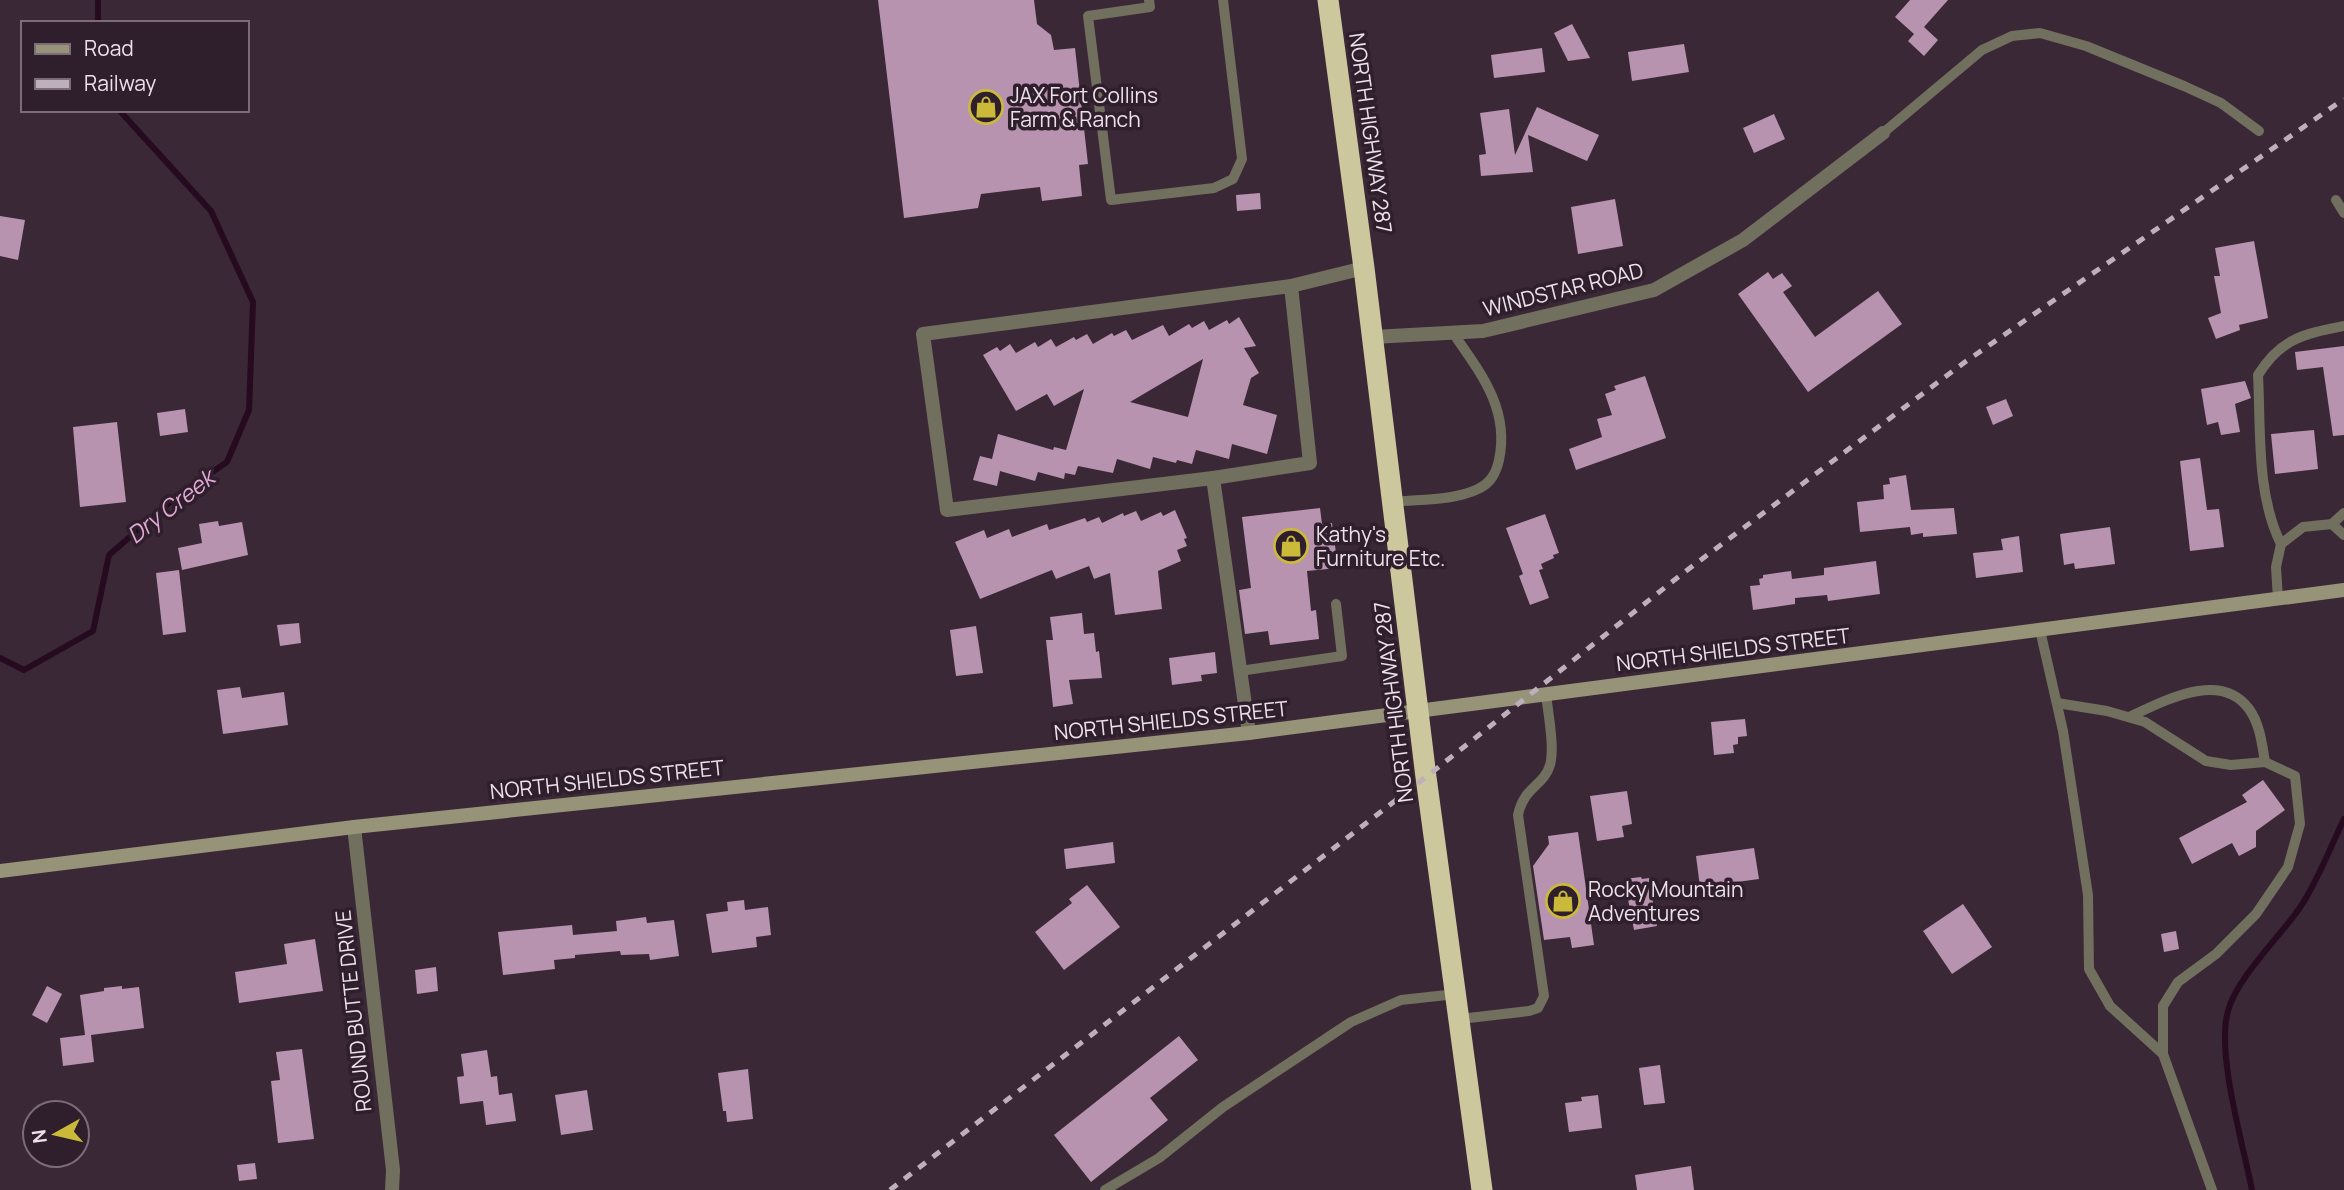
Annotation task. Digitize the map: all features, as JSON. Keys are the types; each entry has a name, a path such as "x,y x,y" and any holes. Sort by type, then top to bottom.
{"highway":[{"name":"NORTH HIGHWAY 287","path":"1328,0 1482,1190"}],"street":[{"name":"WINDSTAR ROAD","path":"1373,337 1483,331 1654,290 1743,240 1883,133"},
{"path":"1291,286 1310,463 1213,478 947,510 923,334 1291,286 1364,268"},
{"path":"1213,478 1249,733"},
{"name":"NORTH SHIELDS STREET","path":"0,872 354,827 1419,713 2344,590"},
{"name":"ROUND BUTTE DRIVE","path":"354,827 391,1156 392,1190"}],"lane":[{"path":"1149,0 1150,7 1088,16 1111,201 1214,188 1233,179 1242,159 1223,0"},
{"path":"1883,133 1982,50 2012,36 2040,33 2086,46 2185,86 2221,103 2259,131"},
{"path":"2336,200 2344,213"},
{"path":"2278,599 2276,567 2281,544 2270,523 2265,497 2258,374 2268,359 2285,343 2318,331 2344,326"},
{"path":"1393,502 1458,496 1479,488 1492,479 1498,466 1503,442 1499,410 1486,381 1453,333"},
{"path":"2281,544 2303,527 2332,524 2344,513"},
{"path":"2332,524 2344,535"},
{"path":"1240,671 1342,656 1336,604"},
{"path":"2040,630 2063,731 2088,895 2089,969 2110,1006 2163,1054"},
{"path":"2129,717 2174,697 2200,690 2230,692 2249,709 2259,731 2265,762"},
{"path":"1460,1019 1530,1011 1538,1008 1544,996 1518,815 1521,801 1550,767 1546,694"},
{"path":"2057,703 2107,710 2145,722 2206,761 2231,765 2265,762 2295,776 2300,824 2288,867 2256,914 2216,954 2178,982 2163,1006 2163,1054 2212,1190"},
{"path":"1105,1190 1159,1158 1223,1107 1351,1022 1401,1000 1456,994"}],"building":[{"name":"JAX Fort Collins Farm & Ranch","path":"878,0 1034,0 1037,24 1051,35 1054,50 1075,48 1088,164 1079,165 1082,196 1042,201 1040,187 981,194 978,208 904,218"},
{"path":"1910,0 1948,0 1924,27 1938,40 1924,56 1908,41 1914,34 1895,17"},
{"path":"1572,24 1590,58 1568,61 1554,33"},
{"path":"1684,44 1689,72 1632,81 1628,52"},
{"path":"1542,48 1545,72 1494,78 1491,55"},
{"path":"1537,107 1599,135 1587,161 1528,135 1533,172 1481,176 1479,155 1486,154 1480,113 1509,109 1515,155"},
{"path":"1774,114 1785,139 1754,153 1743,128"},
{"path":"1260,193 1261,209 1237,211 1236,195"},
{"path":"1615,199 1623,246 1578,254 1571,207"},
{"path":"0,216 25,220 18,260 0,256"},
{"path":"2254,241 2268,318 2239,325 2240,330 2216,339 2208,318 2221,313 2214,276 2220,276 2215,248"},
{"path":"1768,272 1773,279 1782,273 1792,286 1783,292 1815,337 1878,291 1902,324 1808,392 1738,294"},
{"path":"1239,317 1256,346 1244,348 1259,373 1251,378 1243,405 1277,415 1267,454 1232,444 1229,459 1196,450 1192,464 1153,457 1150,469 1117,459 1113,473 1078,466 1075,475 1065,473 1064,479 1038,472 1035,481 1000,471 997,486 973,480 980,456 992,459 998,434 1053,450 1054,447 1066,450 1084,389 1054,406 1047,394 1016,411 983,355 997,347 1000,351 1010,344 1016,353 1035,342 1038,347 1051,339 1056,347 1074,337 1076,340 1087,334 1093,344 1112,333 1114,336 1126,330 1132,340 1163,325 1169,336 1189,324 1192,328 1204,321 1209,330 1227,320 1229,324","holes":["1203,359 1188,417 1130,402"]},
{"path":"2344,346 2344,435 2333,436 2323,367 2297,370 2295,352"},
{"path":"1645,376 1666,438 1576,470 1569,449 1602,437 1597,419 1612,415 1605,394 1616,390 1614,386"},
{"path":"2245,381 2251,398 2235,404 2240,432 2221,435 2218,422 2207,425 2201,389"},
{"path":"2006,399 2013,416 1993,425 1986,407"},
{"path":"185,409 188,432 160,436 157,413"},
{"path":"117,422 126,502 80,507 73,427"},
{"path":"2314,430 2318,469 2275,474 2271,434"},
{"path":"2200,458 2207,510 2219,509 2224,547 2190,551 2180,461"},
{"path":"1906,475 1911,510 1954,508 1957,534 1923,537 1923,533 1911,535 1910,527 1860,532 1857,502 1884,499 1883,485 1890,484 1889,478"},
{"path":"1320,508 1322,524 1332,523 1338,568 1307,571 1311,611 1316,610 1319,639 1270,645 1268,631 1245,634 1239,590 1251,588 1242,517"},
{"path":"1175,510 1187,538 1184,539 1187,546 1177,550 1181,561 1158,571 1162,609 1115,615 1110,573 1094,579 1089,566 1056,579 1052,570 980,599 955,542 984,530 987,538 1009,529 1012,537 1047,524 1049,530 1085,518 1087,522 1099,517 1102,523 1123,513 1124,516 1136,511 1141,521 1161,512 1163,516"},
{"path":"1545,514 1559,553 1541,564 1543,569 1539,570 1549,598 1530,605 1519,576 1523,574 1506,528"},
{"path":"218,521 219,526 242,522 248,555 182,570 178,548 202,543 199,524"},
{"path":"2110,527 2115,564 2075,569 2074,563 2064,565 2060,534"},
{"path":"2019,536 2023,572 1976,578 1973,553 2003,550 2001,539"},
{"path":"1876,561 1880,594 1828,601 1827,595 1795,598 1795,604 1753,610 1750,586 1760,585 1759,579 1763,578 1763,575 1791,571 1792,579 1824,575 1824,568"},
{"path":"179,570 186,632 163,635 156,573"},
{"path":"1082,613 1084,634 1094,633 1102,678 1069,680 1073,704 1053,707 1046,640 1053,640 1050,617"},
{"path":"299,623 301,643 280,646 277,625"},
{"path":"976,626 983,673 956,676 950,630"},
{"path":"1215,652 1217,673 1201,675 1202,681 1172,685 1169,658"},
{"path":"240,687 242,698 284,692 288,725 223,734 217,690"},
{"path":"1745,719 1747,736 1738,737 1738,744 1733,745 1734,753 1714,755 1711,722"},
{"path":"2263,780 2285,810 2256,831 2256,847 2239,856 2232,843 2192,864 2179,838 2247,802 2242,795"},
{"path":"1627,791 1632,824 1622,826 1624,837 1597,841 1590,796"},
{"name":"Rocky Mountain Adventures","path":"1578,832 1594,945 1572,948 1570,937 1544,940 1533,866 1549,844 1548,836"},
{"path":"1113,842 1115,863 1066,869 1064,849"},
{"path":"1754,848 1759,879 1700,887 1696,856"},
{"path":"1649,878 1657,926 1634,930 1624,879"},
{"path":"1087,885 1120,927 1064,970 1035,932 1072,903 1069,899"},
{"path":"744,900 745,910 768,907 771,935 756,937 757,947 712,953 706,914 728,911 727,902"},
{"path":"1963,904 1992,947 1952,974 1923,931"},
{"path":"646,917 647,923 674,920 679,956 650,960 649,954 621,955 620,951 575,955 575,958 554,960 555,969 503,975 498,932 572,925 573,935 617,931 616,921"},
{"path":"2176,931 2179,949 2164,952 2161,934"},
{"path":"315,939 323,991 239,1003 235,972 287,964 284,944"},
{"path":"436,967 438,991 417,994 415,970"},
{"path":"47,986 62,994 47,1023 32,1015"},
{"path":"122,986 122,989 139,987 144,1028 91,1035 94,1062 63,1066 60,1038 85,1035 80,995"},
{"path":"1179,1036 1198,1060 1150,1098 1168,1120 1091,1182 1054,1135"},
{"path":"302,1049 314,1139 278,1143 271,1081 280,1080 276,1052"},
{"path":"487,1050 491,1077 497,1076 499,1095 512,1093 516,1121 486,1125 483,1101 460,1104 457,1077 464,1076 461,1054"},
{"path":"1660,1065 1665,1103 1644,1105 1639,1068"},
{"path":"748,1069 753,1119 727,1122 718,1073"},
{"path":"587,1090 593,1130 561,1135 555,1095"},
{"path":"1598,1095 1602,1128 1569,1132 1565,1103"},
{"path":"255,1163 257,1179 239,1181 237,1165"},
{"path":"1691,1166 1694,1190 1637,1190 1635,1175"}],"waterway":[{"name":"Dry Creek","path":"98,0 98,21"},
{"name":"Dry Creek","path":"0,658 24,670 93,631 109,555 177,496 227,462 249,410 253,302 211,211 121,112"},
{"path":"2252,1190 2228,1074 2225,1050 2228,1011 2240,984 2307,896 2344,819"}],"railway":[{"path":"890,1190 1426,777 1682,574 1965,362 2344,99"}],"place":[{"name":"JAX Fort Collins Farm & Ranch","path":"986,107"},
{"name":"Kathy's Furniture Etc.","path":"1291,546"},
{"name":"Rocky Mountain Adventures","path":"1563,901"}]}
